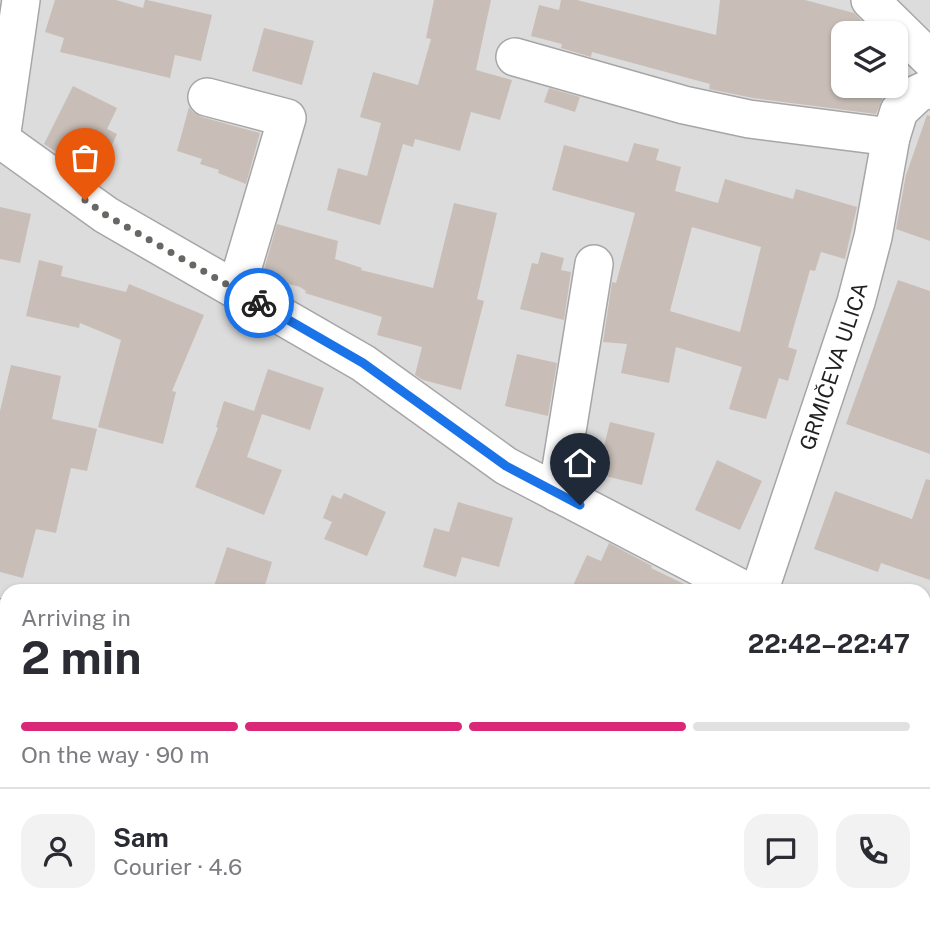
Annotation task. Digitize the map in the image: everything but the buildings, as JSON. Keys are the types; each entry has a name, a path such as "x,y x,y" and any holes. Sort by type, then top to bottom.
{"street":[{"path":"21,0 1,139 106,215 363,363 506,466 732,584"},
{"path":"870,0 930,59"},
{"path":"515,57 684,105 891,137"},
{"name":"GRMIČEVA ULICA","path":"762,584 856,302 873,237 891,137 899,111 917,94 930,88"},
{"path":"208,97 287,118 236,290"},
{"path":"556,494 594,264"}],"shaded area":[{"path":"0,0 930,0 930,584 0,584"}],"way so far":[{"path":"85,200 106,215 259,303"}],"route":[{"path":"259,303 363,363 506,466 580,505"}]}
